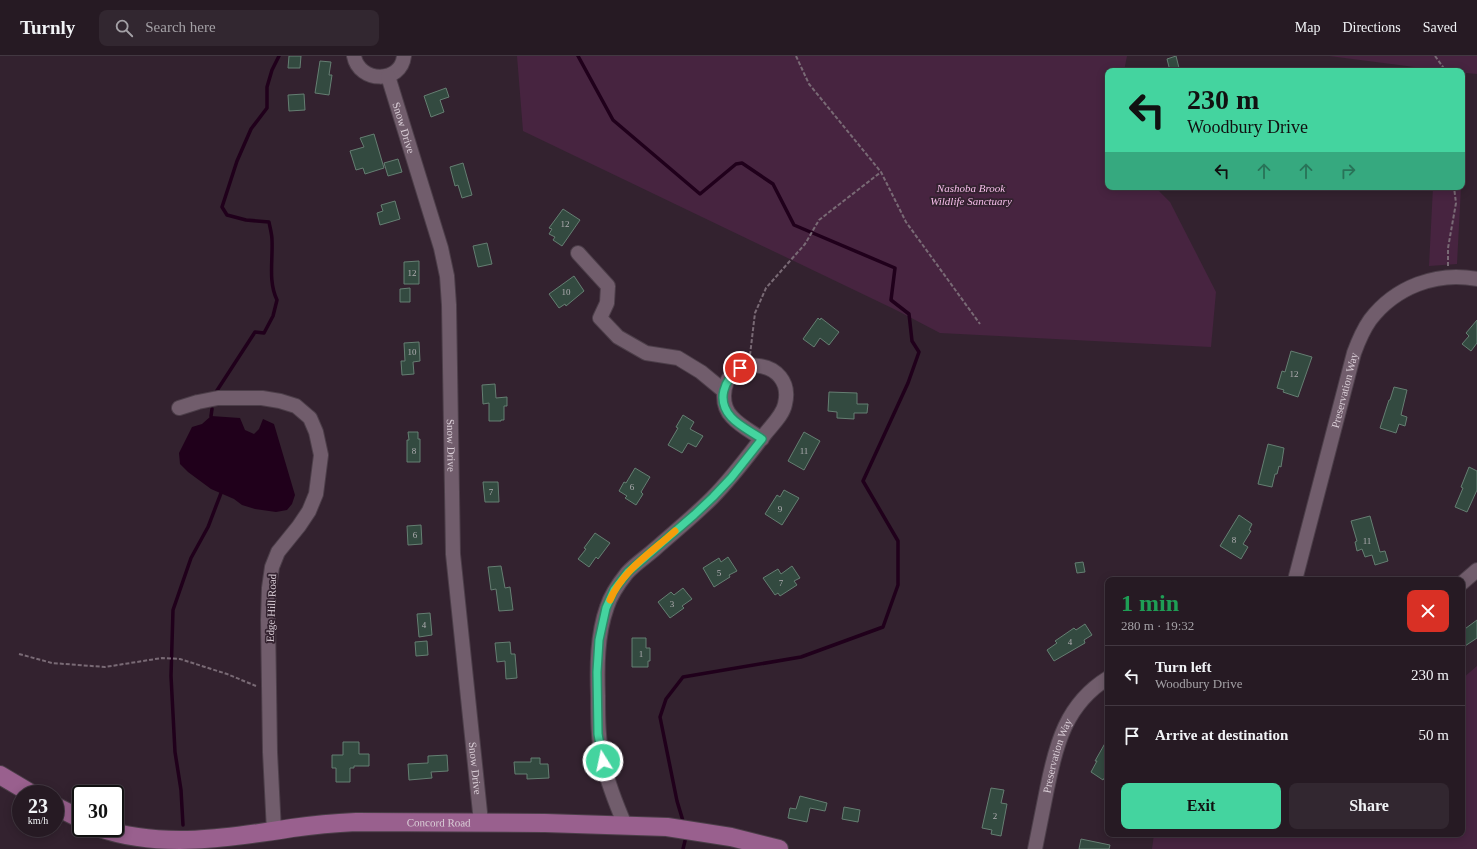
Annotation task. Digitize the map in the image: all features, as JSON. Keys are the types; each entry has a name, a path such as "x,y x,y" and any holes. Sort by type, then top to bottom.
{"main road":[{"path":"0,775 17,785"},
{"name":"Concord Road","path":"124,836 153,846 211,841 313,825 349,822 481,822 625,825 694,830 732,837 779,849"}],"street":[{"path":"354,56 358,66 364,72 371,76 380,78 395,72 400,66 404,56"},
{"name":"Snow Drive","path":"388,76 441,248 447,276 449,305 453,554 481,822"},
{"path":"578,253 608,286 607,303 600,318 618,337 646,352 678,358 701,372 724,391"},
{"name":"Preservation Way","path":"1296,577 1354,353 1370,320 1382,306 1397,294 1428,280 1449,277 1468,277 1477,279"},
{"path":"625,825 611,791 598,734 597,672 599,640 606,608 614,590 628,572 713,497 731,478 762,439 781,415 787,397 781,379 775,372 767,367 749,365 740,368 727,381 724,391 724,400 731,417 762,439"},
{"name":"Edge Hill Road","path":"179,408 218,398 262,398 280,401 296,406 310,418 316,432 321,455 316,494 306,516 278,552 272,567 269,588 270,752 274,831"},
{"path":"1465,580 1477,570"},
{"name":"Preservation Way","path":"1035,849 1052,764 1061,734 1068,719 1078,704 1092,690 1105,680"}],"path":[{"path":"796,56 809,84 881,172 906,222 980,324"},
{"path":"1435,56 1443,68"},
{"path":"749,365 755,313 766,288 805,244 819,220 881,172"},
{"path":"1449,277 1448,248 1456,203 1454,190"},
{"path":"19,654 52,663 105,666 162,658 178,659 192,662 227,674 270,692"}],"green space":[{"name":"Nashoba Brook Wildlife Sanctuary","path":"517,56 1127,56 1125,68 1105,68 1105,190 1159,190 1170,202 1216,292 1211,347 940,333 896,310 523,131"},
{"path":"1329,56 1477,56 1477,74 1466,73 1465,96 1465,68 1422,68"},
{"path":"1433,190 1461,190 1457,264 1429,266"},
{"path":"1477,666 1477,849 1152,849 1154,837 1465,837 1465,676"}],"shaded area":[{"path":"211,416 240,418 245,430 254,434 259,429 263,419 274,424 295,495 292,504 287,510 276,512 255,509 242,505 234,499 211,489 188,472 180,464 179,453 192,427 202,424"}],"building":[{"path":"289,56 301,56 300,68 288,68"},
{"path":"1176,56 1179,68 1169,68 1167,59"},
{"path":"320,61 331,62 329,75 332,75 329,95 315,93"},
{"path":"446,88 449,97 440,100 444,112 431,117 424,96"},
{"path":"304,94 305,110 289,111 288,95"},
{"path":"374,134 384,168 365,174 363,168 356,170 350,151 364,147 360,138"},
{"path":"398,159 402,172 388,176 384,163"},
{"path":"463,163 472,195 462,198 458,185 455,186 450,167"},
{"path":"395,201 400,219 380,225 377,213 383,211 381,205"},
{"path":"563,209 580,220 562,246 553,240 555,237 549,234 552,229 549,228"},
{"path":"487,243 492,264 478,267 473,246"},
{"path":"419,261 419,284 404,284 404,262"},
{"path":"574,276 584,291 566,306 565,304 559,308 549,294"},
{"path":"410,288 410,302 400,302 400,289"},
{"path":"818,318 820,320 821,318 839,332 829,345 820,338 814,347 803,339"},
{"path":"1477,320 1477,343 1471,351 1462,344 1469,336 1466,333"},
{"path":"419,342 420,361 413,362 414,374 402,375 401,361 405,361 404,343"},
{"path":"1291,351 1312,357 1298,397 1283,392 1284,390 1277,388 1282,371 1285,372"},
{"path":"495,384 496,398 507,397 507,406 504,406 504,420 489,421 489,403 483,404 482,385"},
{"path":"1394,387 1407,390 1401,415 1407,417 1405,426 1399,424 1396,433 1380,428"},
{"path":"829,392 857,393 857,404 868,404 867,413 854,413 854,419 837,418 837,412 828,411"},
{"path":"683,415 694,422 690,429 703,436 696,447 688,443 682,453 668,445 678,428 676,427"},
{"path":"408,432 418,432 418,439 420,439 420,462 407,462 407,440 409,440"},
{"path":"804,432 820,441 804,470 788,461"},
{"path":"1268,444 1284,448 1281,467 1279,466 1277,474 1275,474 1272,487 1258,484"},
{"path":"1469,467 1477,471 1477,490 1467,512 1455,507 1463,488 1461,487"},
{"path":"635,468 650,477 641,492 643,494 636,505 625,498 627,496 619,491"},
{"path":"483,482 498,482 499,502 485,502"},
{"path":"784,490 799,498 782,525 765,514 777,495 780,497"},
{"path":"1239,515 1252,524 1249,530 1251,531 1243,544 1248,547 1241,559 1220,546"},
{"path":"1370,516 1380,552 1385,551 1388,561 1375,565 1372,555 1365,557 1362,549 1357,551 1355,542 1357,541 1351,521"},
{"path":"421,525 422,544 408,545 407,526"},
{"path":"595,533 610,543 598,559 596,557 589,567 578,559 586,549 584,548"},
{"path":"728,557 737,571 729,575 730,577 714,587 703,568 719,558 721,562"},
{"path":"1083,562 1085,572 1077,573 1075,563"},
{"path":"501,566 505,588 510,587 513,610 499,611 496,589 491,590 488,567"},
{"path":"792,566 800,578 794,581 797,585 780,596 778,593 775,595 763,578 778,569 781,574"},
{"path":"683,588 692,599 682,606 684,608 670,618 658,602 671,592 674,595"},
{"path":"430,613 432,635 419,637 417,614"},
{"path":"1477,620 1477,638 1465,646 1465,629"},
{"path":"1085,624 1092,635 1084,640 1085,643 1054,661 1047,650 1057,643 1055,641 1074,628 1076,630"},
{"path":"632,638 646,638 646,648 650,648 650,661 648,661 648,667 632,667"},
{"path":"427,641 428,655 416,656 415,642"},
{"path":"510,642 511,654 515,654 517,678 506,679 505,661 497,662 495,643"},
{"path":"343,742 359,742 359,754 369,754 369,766 354,766 354,768 350,768 350,782 336,782 336,768 332,768 332,755 343,755"},
{"path":"1105,743 1105,777 1103,780 1091,772 1097,761 1095,761"},
{"path":"447,755 448,771 431,772 432,778 409,780 408,764 428,763 428,756"},
{"path":"531,758 540,758 540,764 548,764 549,778 527,779 527,774 515,774 514,762 531,762"},
{"path":"991,788 1004,790 1001,803 1007,804 1001,836 991,834 992,830 982,828"},
{"path":"800,796 827,803 825,811 810,808 807,822 788,818 790,808 796,809"},
{"path":"844,807 860,810 858,822 842,819"},
{"path":"1081,839 1110,845 1109,849 1079,849"}],"waterway":[{"path":"216,392 255,332 264,333 273,316 277,300 274,293 272,278 272,238 269,222 246,220 227,215 222,207 237,161 251,129 267,108 267,87 272,70 279,56"},
{"path":"578,56 613,120 700,194 736,164 742,163 773,184 794,225 895,268 891,300 909,314 912,341 919,352 908,383 863,481 898,541 898,585 883,627 801,657 683,677 666,699 660,717 677,801 683,821"},
{"path":"211,416 212,409"},
{"path":"183,825 181,790 175,752 171,676 173,610 191,558 208,527 221,493"},
{"path":"683,849 686,837"}],"slow traffic":[{"path":"610,600 614,590 628,572 675,531"}],"route":[{"path":"603,761 598,734 597,672 599,640 606,608 614,590 628,572 713,497 731,478 762,439 731,417 726,408 724,391 727,381 740,368"}]}
